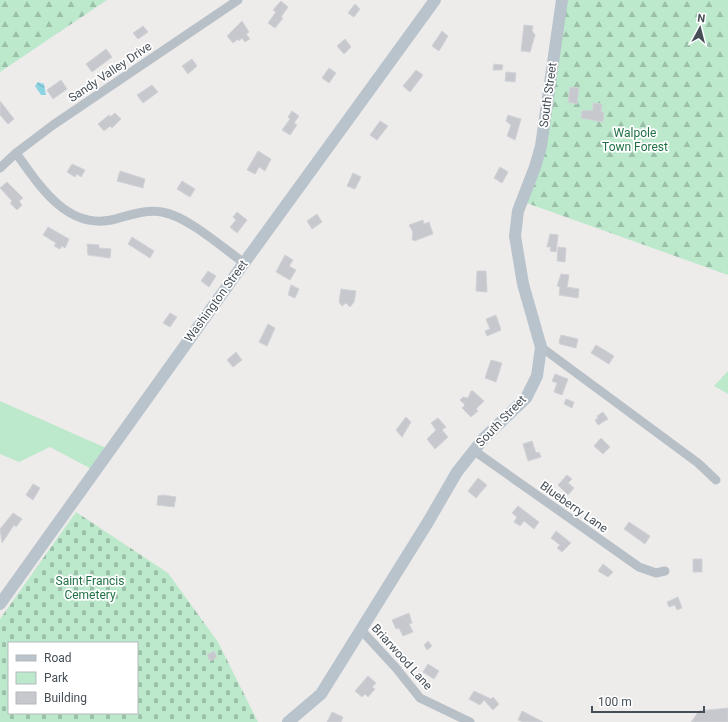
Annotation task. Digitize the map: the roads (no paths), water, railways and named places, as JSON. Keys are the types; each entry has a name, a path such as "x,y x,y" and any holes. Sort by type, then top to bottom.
{"street":[{"name":"Sandy Valley Drive","path":"0,168 16,153 53,125 238,0"},
{"name":"Washington Street","path":"0,604 244,262 434,0"},
{"name":"South Street","path":"288,722 314,702 321,694 428,522 453,477 473,450 526,398 537,376 541,347 520,271 516,250 515,223 521,201 540,151 562,0"},
{"path":"16,153 49,196 61,208 73,215 89,221 111,220 148,211 173,215 186,221 244,262"},
{"path":"541,347 698,463 716,480"},
{"name":"Blueberry Lane","path":"473,450 639,567 656,573 665,570"},
{"name":"Briarwood Lane","path":"361,630 396,668 420,698 470,722"}],"water":[{"path":"38,82 44,84 46,95 41,95 35,86"}],"park label":[{"name":"Walpole Town Forest","path":"635,140"},
{"name":"Saint Francis Cemetery","path":"90,588"}]}
